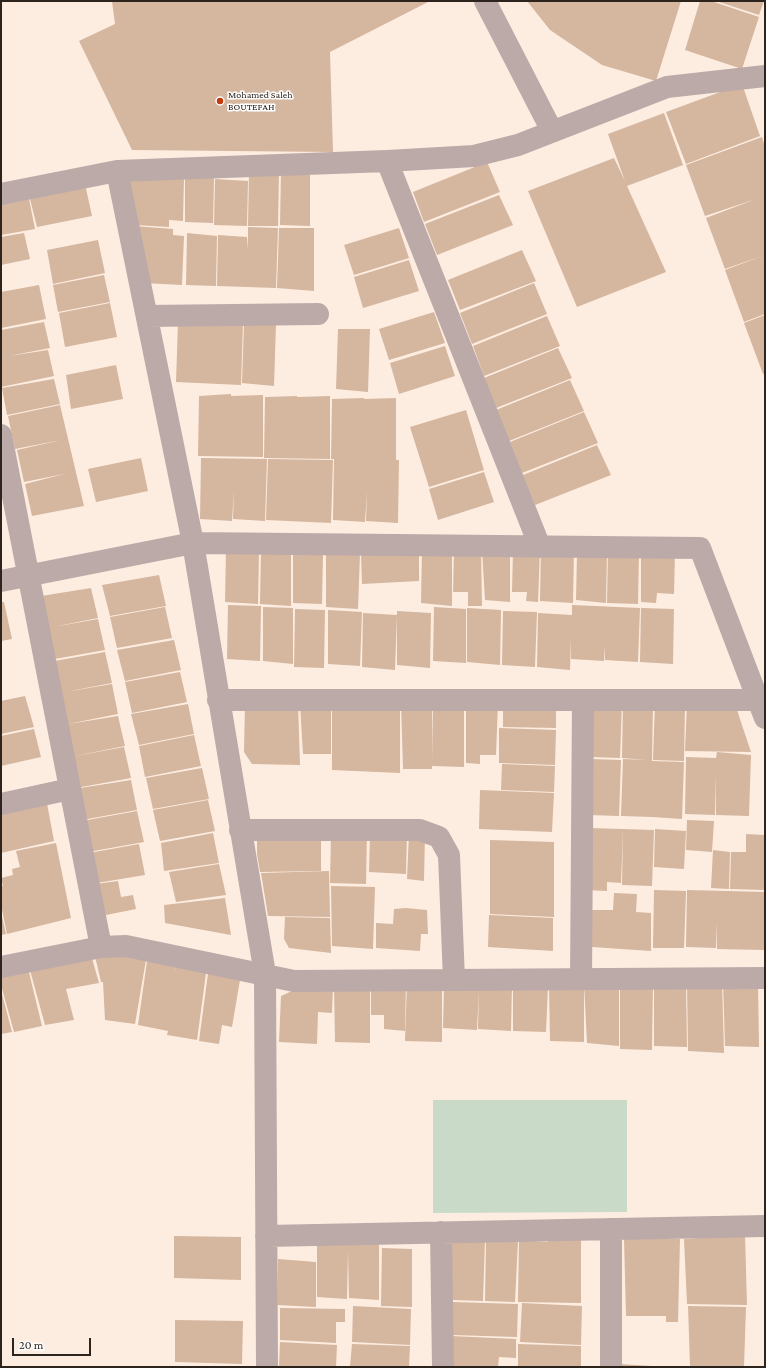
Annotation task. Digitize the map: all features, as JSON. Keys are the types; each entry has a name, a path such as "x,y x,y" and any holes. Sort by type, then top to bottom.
{"street":[{"path":"485,1 552,131"},
{"path":"1,194 117,171 387,161 474,156 518,145 667,87 765,76"},
{"path":"387,161 540,547"},
{"path":"117,171 193,543 218,700 265,974 267,1367"},
{"path":"146,316 318,314"},
{"path":"1,436 27,576 101,947"},
{"path":"1,581 193,543 700,548 762,709 583,700 218,700"},
{"path":"581,979 583,700"},
{"path":"1,804 70,789"},
{"path":"240,830 420,830 439,837 449,855 454,980"},
{"path":"1,966 101,947 126,946 294,981 765,978"},
{"path":"266,1236 765,1226"},
{"path":"611,1229 611,1367"},
{"path":"441,1232 443,1367"}],"green space":[{"path":"433,1100 627,1100 627,1212 433,1213"}],"building":[{"name":"Mohamed Saleh BOUTEFAH","path":"112,1 430,1 330,52 333,152 132,150 79,41 115,24"},
{"path":"527,1 681,1 656,81 602,65 550,30"},
{"path":"700,1 711,1 759,17 742,69 685,50"},
{"path":"716,1 764,1 759,15"},
{"path":"742,84 760,136 686,164 666,112"},
{"path":"664,113 683,165 627,186 666,272 577,307 528,191 614,158 625,181 608,134"},
{"path":"762,137 765,147 765,255 725,269 706,218 756,199 705,216 686,165"},
{"path":"487,162 500,192 424,222 413,192"},
{"path":"281,170 310,171 310,226 280,225"},
{"path":"249,171 279,172 278,226 248,226"},
{"path":"127,176 184,178 183,221 169,220 169,227 135,225"},
{"path":"185,177 214,178 213,223 185,222"},
{"path":"215,179 248,181 247,226 214,225"},
{"path":"85,184 92,216 37,227 29,195"},
{"path":"28,194 35,229 1,235 1,200"},
{"path":"499,195 513,225 437,255 425,224"},
{"path":"134,226 173,229 173,235 184,236 182,285 143,283"},
{"path":"248,227 278,228 276,288 217,286 218,235 247,237 248,250"},
{"path":"279,228 314,228 314,291 277,288"},
{"path":"399,228 409,258 354,275 344,245"},
{"path":"24,233 30,259 1,265 1,237"},
{"path":"187,233 217,236 216,286 186,285"},
{"path":"98,240 105,273 53,284 47,250"},
{"path":"522,250 536,281 460,310 448,280"},
{"path":"765,255 765,314 744,322 725,270"},
{"path":"409,260 419,291 363,308 354,277"},
{"path":"104,275 110,302 58,312 53,285"},
{"path":"534,283 547,314 472,344 460,313"},
{"path":"39,285 46,319 1,328 1,292"},
{"path":"110,303 117,337 65,347 59,313"},
{"path":"434,312 445,343 389,360 379,329"},
{"path":"765,315 765,373 763,374 744,323"},
{"path":"547,316 560,346 484,376 473,346"},
{"path":"44,322 50,348 9,356 48,350 54,376 1,387 1,330"},
{"path":"178,322 243,323 241,385 176,382"},
{"path":"244,323 276,323 274,386 242,383"},
{"path":"338,329 370,329 368,392 336,389"},
{"path":"445,346 455,376 399,394 390,363"},
{"path":"558,348 572,378 496,408 484,378"},
{"path":"116,365 123,399 71,409 66,375"},
{"path":"54,379 60,404 7,415 2,388"},
{"path":"570,380 584,411 509,441 496,410"},
{"path":"231,394 231,396 263,395 263,457 198,456 199,396"},
{"path":"330,396 330,459 264,458 265,397"},
{"path":"396,398 396,460 399,460 398,523 366,521 367,491 365,522 333,520 334,459 331,459 332,399"},
{"path":"60,405 84,506 32,516 25,484 64,474 24,482 17,450 61,440 15,449 8,416"},
{"path":"466,410 484,470 429,487 410,427"},
{"path":"584,412 598,443 522,473 510,442"},
{"path":"597,445 611,475 535,505 523,475"},
{"path":"141,458 148,491 96,502 88,469"},
{"path":"201,458 267,459 265,521 233,519 234,490 232,521 200,519"},
{"path":"268,459 333,460 331,523 266,520"},
{"path":"484,472 494,502 438,520 429,489"},
{"path":"226,548 259,549 258,604 225,602"},
{"path":"422,549 452,550 452,606 421,603"},
{"path":"540,549 538,602 526,601 527,592 512,592 513,550"},
{"path":"541,549 574,551 573,603 540,601"},
{"path":"641,549 675,551 674,594 657,593 656,603 641,602"},
{"path":"261,550 291,551 291,606 260,604"},
{"path":"454,550 481,550 482,606 468,606 468,592 453,592"},
{"path":"482,550 510,550 510,602 485,600"},
{"path":"608,550 639,552 638,604 607,603"},
{"path":"419,551 419,581 362,584 361,553"},
{"path":"607,551 606,603 576,600 577,552"},
{"path":"293,552 323,553 322,604 293,603"},
{"path":"326,553 360,554 358,609 326,607"},
{"path":"159,575 166,606 110,616 102,585"},
{"path":"91,588 98,618 53,627 98,619 105,650 49,660 35,597"},
{"path":"1,602 4,602 12,639 1,641"},
{"path":"228,605 261,606 260,661 227,659"},
{"path":"572,605 640,608 638,662 605,660 605,645 604,661 571,659 571,637 570,670 537,667 538,613 572,615"},
{"path":"165,607 172,638 117,648 110,617"},
{"path":"263,607 293,608 293,664 263,661"},
{"path":"434,607 466,609 466,663 433,661"},
{"path":"467,608 501,610 500,665 467,662"},
{"path":"641,608 674,609 673,664 640,662"},
{"path":"295,609 325,610 324,668 294,667"},
{"path":"328,610 362,612 360,666 328,664"},
{"path":"397,611 431,613 430,668 397,665"},
{"path":"503,611 537,612 535,667 502,665"},
{"path":"363,613 397,615 395,670 362,667"},
{"path":"174,640 181,670 125,681 117,650"},
{"path":"105,652 112,683 65,692 112,684 118,714 63,725 49,662"},
{"path":"180,672 187,702 132,713 125,682"},
{"path":"25,696 34,727 1,734 1,701"},
{"path":"503,701 556,703 556,728 503,727"},
{"path":"591,701 622,702 620,758 590,757"},
{"path":"401,702 432,702 432,760 433,702 464,702 464,767 432,766 432,769 403,769"},
{"path":"466,702 498,703 496,755 480,755 480,764 466,763"},
{"path":"623,702 653,703 652,761 684,762 682,819 621,816 623,759 647,760 622,758"},
{"path":"245,703 298,703 300,765 252,764 244,752"},
{"path":"332,703 400,703 400,773 332,770"},
{"path":"655,703 685,705 684,761 653,760"},
{"path":"687,703 735,704 751,752 685,751"},
{"path":"188,704 194,734 139,745 131,714"},
{"path":"300,704 331,704 331,754 303,754"},
{"path":"118,716 125,746 70,757 62,725"},
{"path":"499,728 556,730 555,765 499,763"},
{"path":"34,729 41,757 1,766 1,736"},
{"path":"194,735 201,766 145,777 139,746"},
{"path":"124,747 131,778 76,788 70,757"},
{"path":"717,752 751,755 749,816 716,815 716,774 715,815 685,814 686,757 716,758"},
{"path":"591,759 621,760 619,816 589,815"},
{"path":"502,764 555,766 554,792 501,790"},
{"path":"202,768 209,799 153,809 146,778"},
{"path":"131,780 137,810 82,820 74,789"},
{"path":"480,790 554,793 552,832 479,829"},
{"path":"46,798 54,841 1,853 1,807"},
{"path":"208,800 215,831 160,841 153,810"},
{"path":"137,811 144,842 88,852 82,821"},
{"path":"687,820 714,821 712,852 686,850"},
{"path":"589,828 623,829 621,883 607,882 607,891 585,890"},
{"path":"623,829 654,830 652,886 622,885"},
{"path":"655,829 686,831 684,869 654,867"},
{"path":"331,832 367,832 366,884 330,883"},
{"path":"213,833 219,863 164,871 161,843"},
{"path":"370,833 407,833 406,874 369,872"},
{"path":"409,833 425,833 424,881 407,879"},
{"path":"321,834 321,871 260,872 257,854 257,837"},
{"path":"746,834 765,835 765,890 730,889 731,852 746,852"},
{"path":"490,840 554,842 554,917 490,914"},
{"path":"56,843 71,918 7,934 1,905 1,886 3,886 1,878 13,875 12,869 20,867 16,851"},
{"path":"139,844 145,875 97,883 89,853"},
{"path":"713,850 730,852 729,889 711,888"},
{"path":"219,864 226,895 176,902 169,872"},
{"path":"329,871 330,917 268,916 261,873"},
{"path":"118,881 121,897 133,895 136,909 106,915 98,901 96,884"},
{"path":"331,886 375,887 373,949 332,946"},
{"path":"654,890 686,891 684,948 653,948"},
{"path":"687,890 765,892 765,950 717,949 717,921 716,948 686,947"},
{"path":"614,893 637,894 636,912 651,913 651,951 592,947 592,910 613,910"},
{"path":"225,898 231,935 165,923 164,905"},
{"path":"406,908 427,910 428,934 421,934 420,951 376,948 376,923 393,924 394,909"},
{"path":"1,912 6,934 1,935"},
{"path":"489,915 553,918 553,951 488,947"},
{"path":"285,917 330,918 331,953 289,948 284,939"},
{"path":"90,951 99,983 66,989 74,1020 45,1025 28,963"},
{"path":"94,952 147,954 135,1024 105,1020 103,982 101,982"},
{"path":"148,954 177,959 175,971 178,959 207,966 197,1040 167,1035 168,1031 138,1025"},
{"path":"27,964 42,1026 14,1032 1,985 1,969"},
{"path":"209,966 241,974 232,1027 222,1025 219,1044 199,1041"},
{"path":"620,981 653,981 652,1050 620,1049"},
{"path":"687,981 722,981 724,1053 688,1051"},
{"path":"723,981 758,983 759,1047 725,1046"},
{"path":"406,982 405,1031 384,1029 384,1015 371,1015 371,983"},
{"path":"444,982 512,984 511,1031 478,1029 479,990 477,1030 443,1028"},
{"path":"654,982 686,982 687,1047 654,1046"},
{"path":"407,983 442,984 442,1042 405,1041"},
{"path":"584,983 619,983 619,1046 587,1043"},
{"path":"334,985 370,985 370,1043 335,1042"},
{"path":"513,985 548,986 546,1032 513,1031"},
{"path":"549,985 584,985 584,1042 550,1041"},
{"path":"303,986 333,986 332,1013 318,1012 317,1044 279,1042 281,996"},
{"path":"1,990 12,1032 1,1034"},
{"path":"548,1235 581,1236 581,1303 518,1302 519,1240 548,1242"},
{"path":"745,1235 747,1305 687,1304 684,1239"},
{"path":"174,1236 241,1237 241,1280 174,1278"},
{"path":"455,1237 485,1238 483,1301 452,1300 448,1251"},
{"path":"486,1239 518,1240 515,1302 485,1301"},
{"path":"624,1239 680,1239 678,1322 666,1322 666,1316 626,1316"},
{"path":"348,1240 379,1240 379,1300 349,1298 348,1250 347,1299 317,1297 317,1245 348,1245"},
{"path":"382,1248 412,1249 412,1307 381,1306"},
{"path":"278,1259 316,1262 316,1307 277,1305"},
{"path":"453,1302 518,1304 517,1337 452,1335"},
{"path":"522,1303 582,1306 581,1345 520,1342"},
{"path":"353,1306 411,1309 410,1345 352,1342"},
{"path":"688,1306 746,1307 744,1367 690,1366"},
{"path":"280,1308 345,1309 345,1322 336,1322 336,1343 280,1340"},
{"path":"175,1320 243,1321 242,1364 175,1362"},
{"path":"451,1336 516,1339 516,1358 499,1357 498,1367 450,1367"},
{"path":"280,1342 337,1345 336,1367 279,1367"},
{"path":"352,1344 410,1346 409,1367 350,1367"},
{"path":"518,1344 581,1346 581,1367 518,1367"},
{"path":"619,1364 652,1366 652,1367 619,1367"}],"place":[{"name":"Mohamed Saleh BOUTEFAH","path":"220,101"}]}
